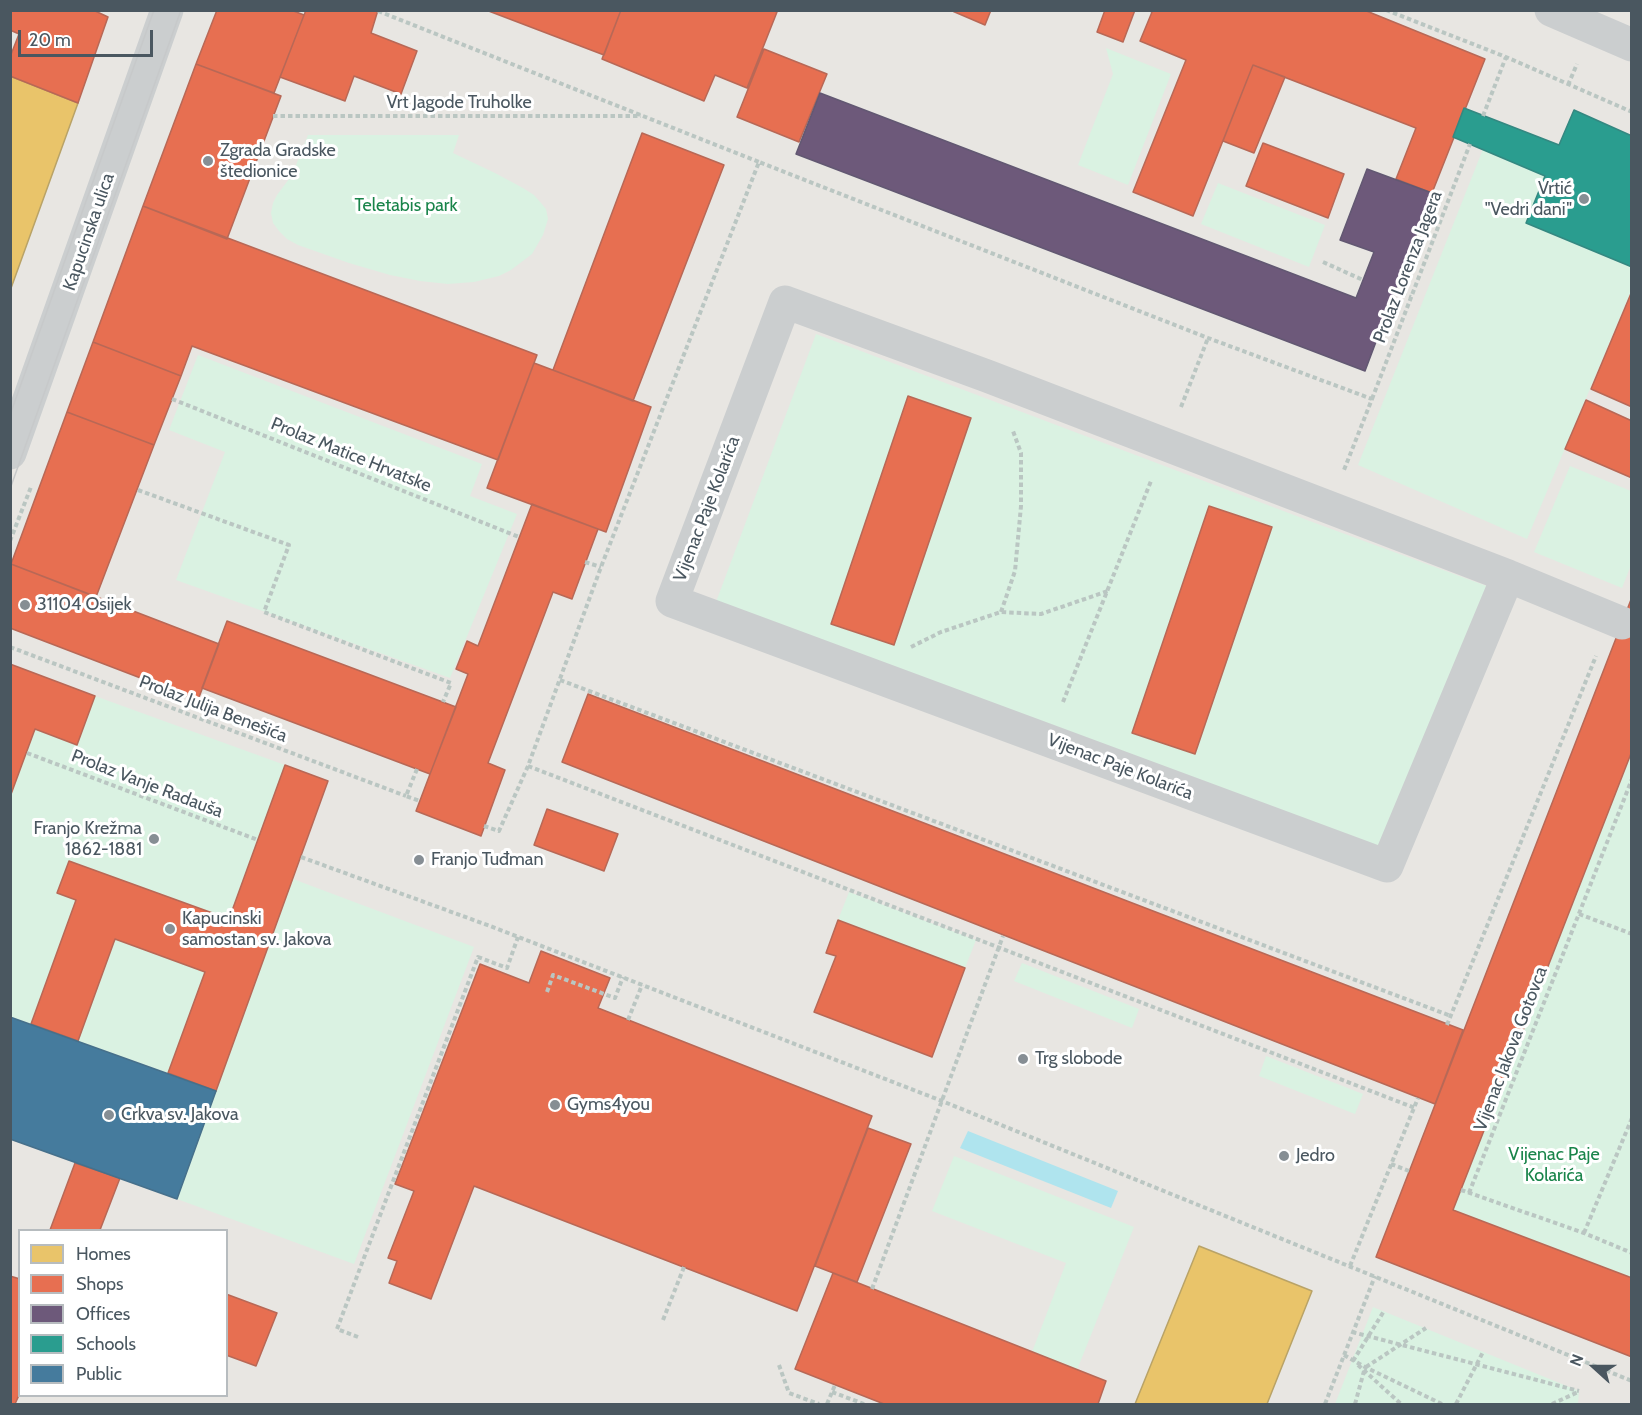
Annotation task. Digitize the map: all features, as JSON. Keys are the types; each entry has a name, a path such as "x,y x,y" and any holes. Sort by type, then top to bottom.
{"street":[{"name":"Kapucinska ulica","path":"10,453 167,10"},
{"path":"1551,10 1632,45"},
{"name":"Vijenac Paje Kolarića","path":"1508,576 1387,866 672,602 784,302 1166,444 1508,576 1616,620"}],"path":[{"path":"1386,10 1506,57 1632,112"},
{"name":"Vrt Jagode Truholke","path":"378,11 1208,338 1372,399"},
{"path":"1483,116 1506,57"},
{"name":"Vrt Jagode Truholke","path":"273,116 645,117"},
{"name":"Prolaz Lorenza Jagera","path":"1341,478 1470,144"},
{"path":"484,826 499,831 528,766 601,567 759,162"},
{"path":"1323,262 1363,280"},
{"path":"1395,291 1411,297"},
{"path":"1060,708 1208,338"},
{"path":"987,376 1009,418 1021,453 1021,506 1016,571 1001,612"},
{"name":"Prolaz Matice Hrvatske","path":"172,399 519,537"},
{"path":"138,490 289,545 264,612 451,683 443,702"},
{"path":"585,562 601,567"},
{"path":"869,674 879,651 894,656 941,632 1001,612 1041,614 1108,591"},
{"path":"1447,1025 1616,620"},
{"name":"Prolaz Julija Benešića","path":"10,647 420,801"},
{"path":"560,680 1451,1016"},
{"name":"Prolaz Vanje Radauša","path":"27,753 258,840"},
{"path":"528,766 1415,1108"},
{"path":"406,796 417,769"},
{"name":"Vijenac Jakova Gotovca","path":"1469,1193 1632,779"},
{"path":"301,857 518,937 942,1101 1632,1381"},
{"path":"1031,865 1033,858"},
{"path":"1578,914 1632,934"},
{"path":"872,1289 1003,936"},
{"path":"358,1337 337,1329 478,957 507,968 518,937"},
{"path":"547,992 554,975 615,998 623,977"},
{"path":"628,1020 642,985"},
{"path":"1350,1266 1418,1098"},
{"path":"1584,1233 1632,1118"},
{"path":"1391,1164 1409,1172"},
{"path":"1461,1190 1584,1233 1632,1253"},
{"path":"663,1320 684,1267"},
{"path":"1325,1404 1375,1276"},
{"path":"1353,1361 1384,1311"},
{"path":"1355,1404 1365,1369 1426,1328"},
{"path":"1352,1332 1579,1391 1552,1404"},
{"path":"1456,1404 1483,1352"},
{"path":"1344,1355 1365,1369 1442,1404"},
{"path":"779,1365 789,1393 819,1404"},
{"path":"1365,1369 1401,1404"},
{"path":"827,1404 835,1385"},
{"path":"832,1392 864,1404"}],"shaded area":[{"path":"10,11 1631,11 1631,1404 11,1404"}],"green space":[{"path":"1106,48 1171,74 1128,185 1078,165 1113,74"},
{"name":"Teletabis park","path":"308,135 459,135 453,153 523,188 541,203 546,209 548,219 543,235 532,254 511,270 499,276 474,282 448,284 390,275 298,245 279,231 273,223 271,213 277,195 292,175"},
{"path":"1483,149 1545,176 1526,223 1631,267 1631,291 1527,539 1358,465"},
{"path":"1218,183 1325,225 1309,267 1201,224"},
{"path":"816,334 1492,588 1384,854 716,602"},
{"path":"198,355 482,464 470,496 517,514 450,678 176,580 225,452 169,430"},
{"path":"1570,466 1631,491 1631,565 1622,588 1534,552"},
{"path":"95,696 285,765 229,919 69,862 58,893 76,900 31,1024 11,1017 10,797 35,729 77,745"},
{"name":"Vijenac Paje Kolarića","path":"1631,751 1631,1278 1453,1210"},
{"path":"293,879 474,947 354,1264 177,1199"},
{"path":"849,892 976,940 965,968 838,920"},
{"path":"115,939 205,972 168,1073 78,1041"},
{"path":"1022,963 1139,1009 1132,1028 1014,981"},
{"path":"1266,1056 1363,1094 1355,1114 1259,1076"},
{"path":"954,1156 1134,1227 1077,1370 1032,1352 1066,1263 932,1211"},
{"path":"1373,1307 1579,1391 1578,1404 1335,1404"}],"water":[{"path":"968,1131 1118,1191 1111,1208 960,1148"}],"building: Homes":[{"path":"10,76 78,103 10,291"},
{"path":"1199,1246 1312,1291 1267,1404 1135,1404"}],"building: Shops":[{"path":"10,10 93,10 108,17 78,103 10,76 10,57 19,34 10,30"},
{"path":"217,10 291,10 304,15 274,93 196,64"},
{"path":"306,10 378,10 371,33 417,51 401,94 354,76 345,101 280,77"},
{"path":"486,10 621,10 604,55"},
{"path":"621,10 772,10 777,12 747,88 715,75 704,101 602,59"},
{"path":"950,10 991,10 985,25"},
{"path":"1105,10 1135,10 1123,42 1097,32"},
{"path":"1148,10 1364,10 1485,59 1432,193 1396,179 1416,128 1253,65 1193,216 1133,192 1186,60 1140,41 1152,12"},
{"path":"764,49 827,74 799,142 737,117"},
{"name":"Zgrada Gradske štedionice","path":"196,64 281,96 227,239 143,206"},
{"path":"1253,65 1285,77 1254,153 1223,141"},
{"path":"642,133 724,165 633,401 553,370"},
{"path":"1263,143 1344,174 1328,218 1246,186"},
{"path":"143,206 537,355 498,460 192,346 181,376 93,342"},
{"path":"1632,291 1632,407 1591,389"},
{"path":"93,342 181,376 154,445 67,412"},
{"path":"534,363 651,407 606,532 487,488"},
{"path":"908,396 971,418 894,645 831,624"},
{"path":"1586,400 1632,421 1632,478 1565,449"},
{"path":"67,412 154,445 96,597 11,564"},
{"path":"532,504 598,529 572,599 553,592 488,763 505,770 481,836 416,811 468,674 456,669 467,641 478,646"},
{"path":"1209,506 1272,527 1195,754 1132,733"},
{"path":"11,564 219,644 198,700 10,628"},
{"path":"1632,597 1632,751 1453,1210 1632,1278 1632,1357 1376,1257"},
{"path":"227,621 456,707 430,774 202,688"},
{"path":"10,664 95,696 77,745 35,729 10,797"},
{"path":"588,694 1463,1030 1435,1104 562,762"},
{"name":"Kapucinski samostan sv. Jakova","path":"285,765 328,781 216,1091 168,1073 205,972 115,939 78,1041 31,1024 76,900 57,893 69,861 229,919"},
{"path":"547,809 618,834 604,871 534,845"},
{"path":"838,920 965,968 932,1057 814,1012 836,956 826,953"},
{"path":"541,951 610,978 598,1008 872,1116 797,1311 474,1186 431,1299 389,1283 397,1261 388,1258 414,1191 395,1184 480,964 529,983"},
{"path":"868,1128 911,1144 857,1282 815,1266"},
{"path":"75,1163 120,1178 100,1229 50,1229"},
{"path":"833,1273 1106,1381 1098,1404 884,1404 795,1369"},
{"path":"10,1276 18,1278 18,1397 15,1404 10,1404"},
{"path":"228,1295 277,1313 256,1366 228,1356"}],"building: Offices":[{"path":"820,93 1356,298 1374,252 1340,240 1367,169 1432,193 1365,371 796,154"}],"building: Schools":[{"name":"Vrtić \"Vedri dani\"","path":"1464,108 1559,145 1574,110 1632,136 1632,267 1526,223 1545,176 1453,137"}],"building: Public":[{"name":"Crkva sv. Jakova","path":"10,1017 216,1091 177,1199 10,1139"}],"tram line":[{"path":"10,415 154,10"},
{"path":"10,489 181,10"}],"place":[{"name":"Zgrada Gradske štedionice","path":"208,161"},
{"name":"Vrtić \"Vedri dani\"","path":"1584,199"},
{"name":"31104 Osijek","path":"25,605"},
{"name":"Franjo Krežma 1862-1881","path":"154,839"},
{"name":"Franjo Tuđman","path":"419,860"},
{"name":"Kapucinski samostan sv. Jakova","path":"170,929"},
{"name":"Trg slobode","path":"1023,1059"},
{"name":"Gyms4you","path":"555,1105"},
{"name":"Crkva sv. Jakova","path":"109,1115"},
{"name":"Jedro","path":"1284,1156"}]}
